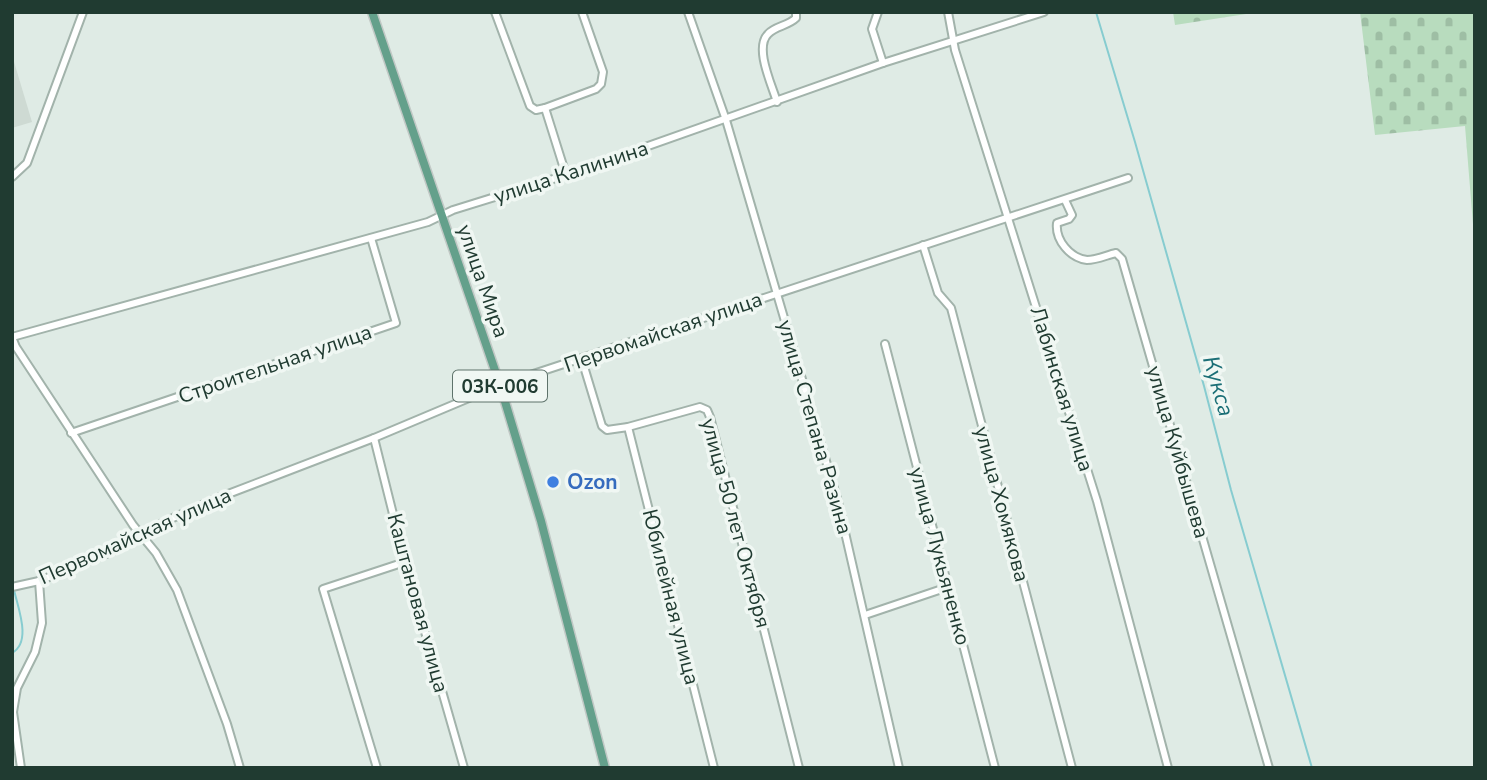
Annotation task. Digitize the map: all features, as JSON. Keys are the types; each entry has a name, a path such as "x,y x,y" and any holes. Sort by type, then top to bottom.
{"main road":[{"name":"улица Мира","path":"372,12 500,385 541,521 605,768"}],"street":[{"path":"12,177 27,163 83,12"},
{"path":"495,12 530,106 536,110 596,89 601,84 603,72 582,12"},
{"name":"улица Степана Разина","path":"688,12 726,120 838,502 899,768"},
{"path":"777,102 762,54 763,42 768,33 791,23 796,18 796,12"},
{"path":"878,12 872,29 883,62"},
{"name":"Лабинская улица","path":"948,12 953,40 1097,500 1168,768"},
{"name":"улица Калинина","path":"12,337 428,222 453,210 566,175 726,120 883,62 1044,12"},
{"path":"545,108 566,175"},
{"name":"Первомайская улица","path":"12,587 39,581 113,551 141,534 215,499 374,438 500,385 1128,178"},
{"name":"улица Куйбышева","path":"1065,200 1072,215 1069,219 1056,223 1056,228 1067,250 1085,259 1116,253 1122,259 1269,768"},
{"name":"Строительная улица","path":"71,433 396,323 371,238"},
{"name":"улица Хомякова","path":"923,245 937,293 951,308 1072,768"},
{"path":"12,337 71,433 156,553 177,590 227,724 240,768"},
{"name":"улица Лукьяненко","path":"885,344 995,768"},
{"path":"582,360 602,426 607,430 628,427"},
{"name":"улица 50 лет Октября","path":"628,427 700,407 707,410 799,768"},
{"name":"Юбилейная улица","path":"628,427 714,768"},
{"name":"Каштановая улица","path":"374,438 405,562 464,768"},
{"path":"377,768 323,589 405,562"},
{"path":"21,768 13,712 17,688 35,652 42,623 39,581"},
{"path":"864,615 948,587"}],"shaded area":[{"path":"12,55 32,122 12,128"}],"green space":[{"path":"1173,12 1259,12 1175,25"},
{"path":"1360,12 1475,12 1475,249 1465,126 1375,135"}],"waterway":[{"name":"Кукса","path":"1096,12 1312,768"},
{"name":"Кукса","path":"12,578 13,584"},
{"name":"Кукса","path":"12,653 18,648 22,633 14,590"}],"place":[{"name":"Ozon","path":"553,482"}]}
